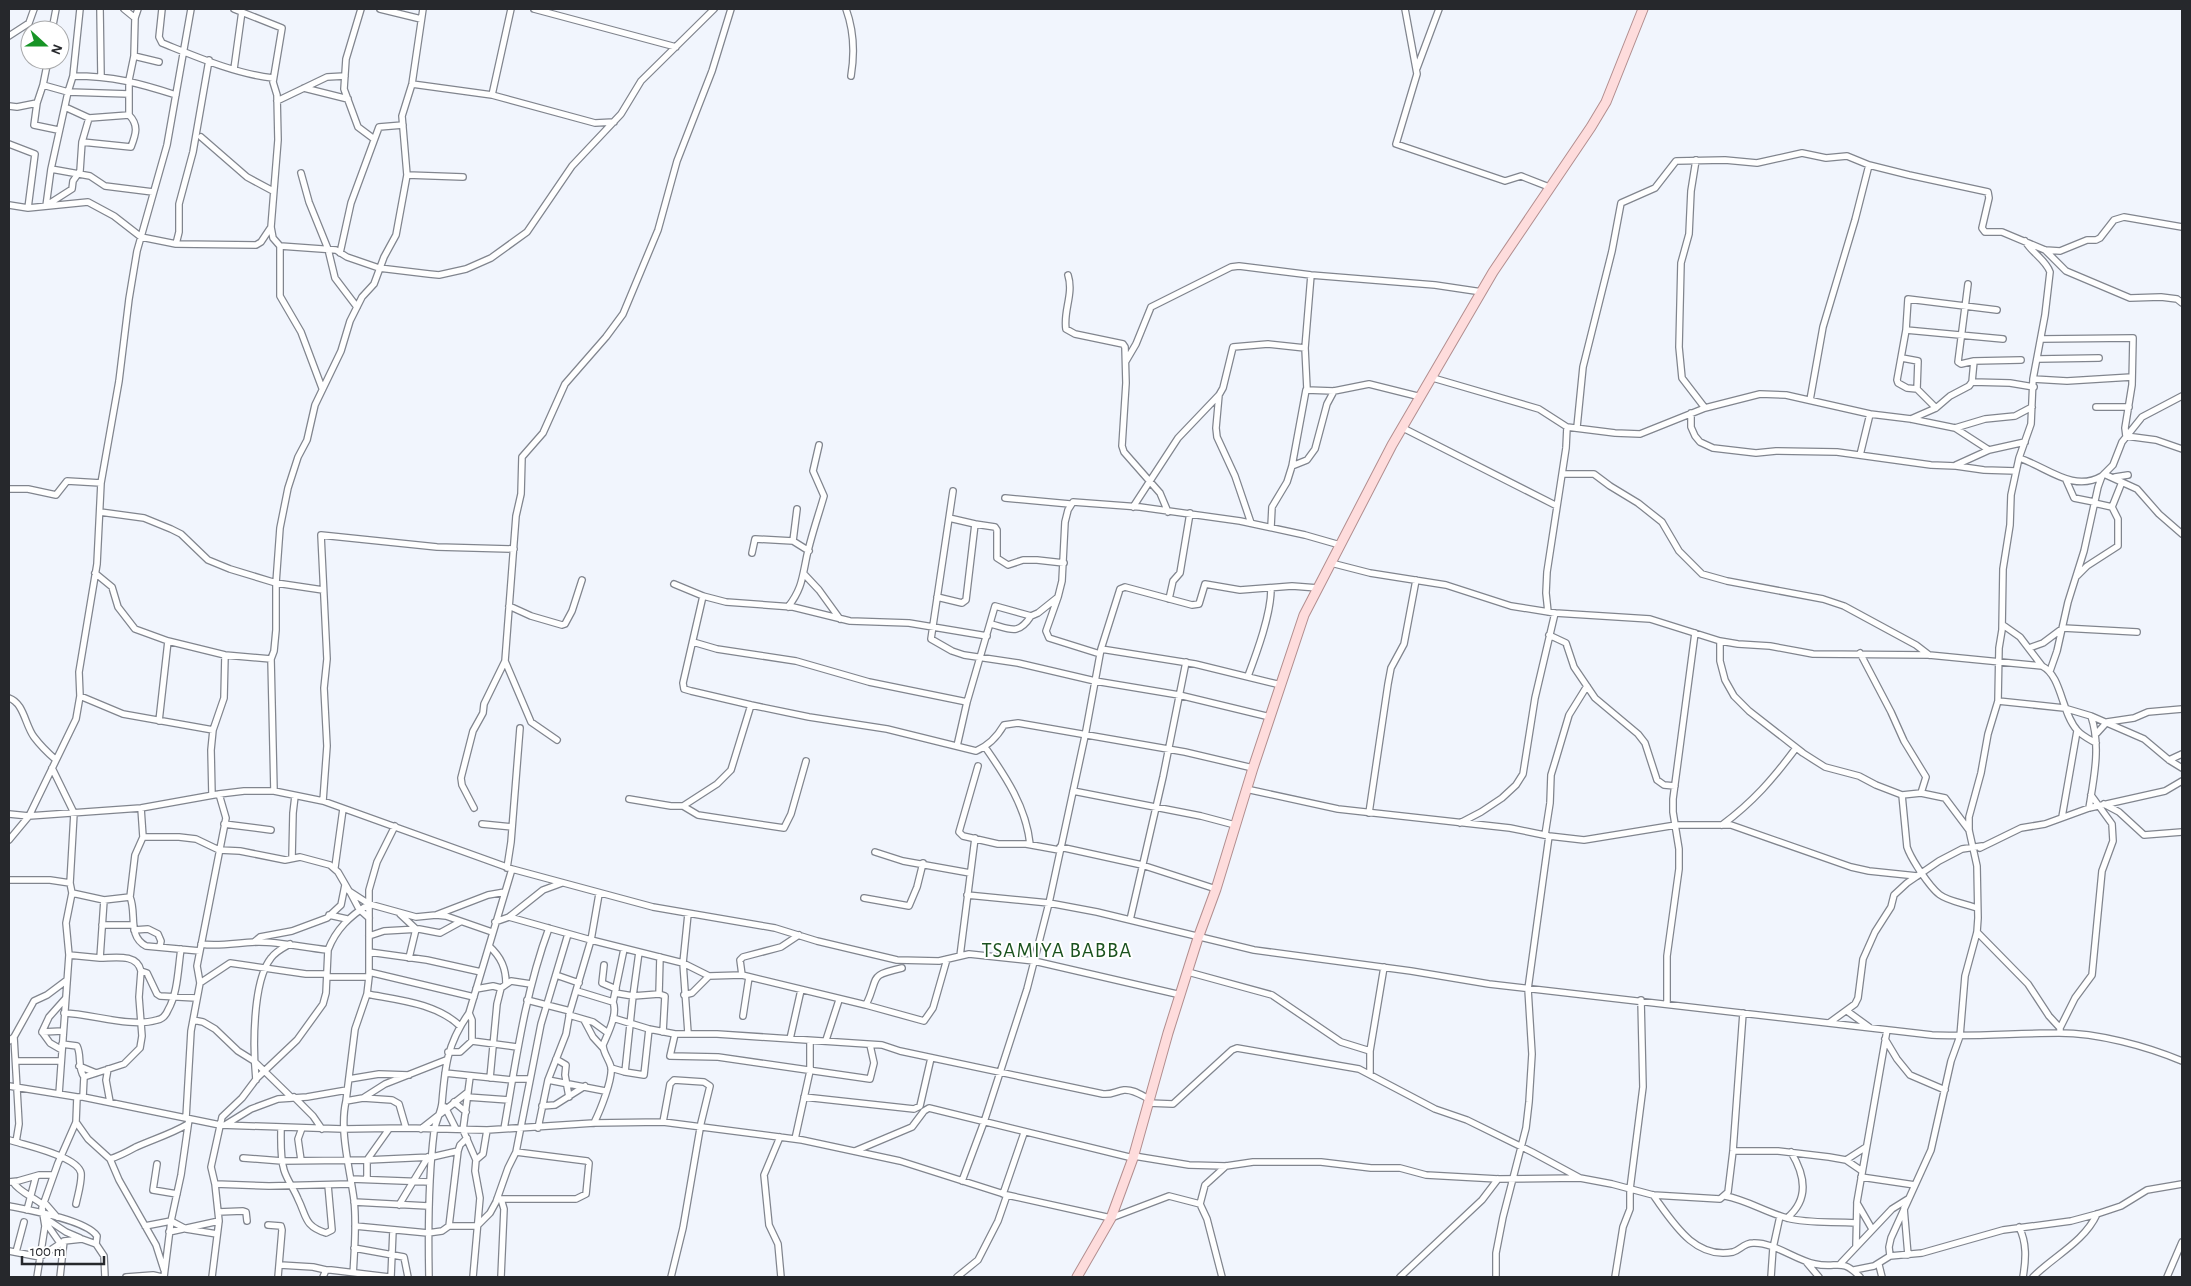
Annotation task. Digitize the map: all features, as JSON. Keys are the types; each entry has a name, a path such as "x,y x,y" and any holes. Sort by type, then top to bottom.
{"main road":[{"path":"1077,1277 1111,1218 1133,1157 1148,1101 1198,938 1216,890 1246,789 1281,686 1298,628 1403,428 1493,272 1606,102 1643,9"}],"street":[{"path":"9,36 29,23 34,9"},
{"path":"46,206 58,130 73,76 80,9"},
{"path":"100,9 101,76"},
{"path":"124,9 135,18"},
{"path":"82,142 131,147 137,128 134,120 129,115 129,80 134,56 135,18 138,9"},
{"path":"162,9 160,41 209,60 273,78"},
{"path":"9,840 29,816 76,719 80,696 79,672 95,573 101,483 119,381 129,299 141,237 167,145 191,9"},
{"path":"234,9 282,28 273,78 278,101 278,140 271,227 273,238 280,246 280,296 301,332 322,388"},
{"path":"361,9 346,58 344,89 358,127 374,139"},
{"path":"380,9 421,20"},
{"path":"274,791 271,659 274,651 276,630 276,582 280,528 288,488 298,457 307,440 315,405 341,351 346,332 357,307 362,297 374,284 379,268 396,235 407,175 402,116 412,84 423,9"},
{"path":"492,95 510,9"},
{"path":"534,9 676,47"},
{"path":"280,246 328,249 379,268 438,274 473,267 490,258 526,232 572,166 614,122 629,103 641,81 714,9"},
{"path":"474,808 462,785 463,767 473,731 483,713 484,704 505,661 516,516 521,494 522,456 543,433 565,384 606,337 623,314 658,230 676,161 712,71 731,9"},
{"path":"846,9 852,33 854,54 851,76"},
{"path":"1405,9 1412,56 1417,68"},
{"path":"1439,9 1417,68 1414,86 1396,144 1505,180 1520,176 1550,187"},
{"path":"234,68 242,11"},
{"path":"134,56 159,62"},
{"path":"176,244 179,232 179,204 192,152 209,60"},
{"path":"46,70 37,104 34,126 58,130"},
{"path":"73,76 101,76 129,80 176,95"},
{"path":"278,101 326,77 345,76"},
{"path":"43,84 68,92 129,94"},
{"path":"412,84 492,95 594,123 614,122"},
{"path":"304,88 348,99"},
{"path":"9,106 17,107 37,104"},
{"path":"65,108 90,118 129,115"},
{"path":"46,206 72,188 73,181 79,175 82,163 82,142 90,118"},
{"path":"340,253 351,203 378,127 403,125"},
{"path":"201,137 247,177 273,191"},
{"path":"9,144 35,154 28,208"},
{"path":"1577,427 1583,367 1622,203 1655,188 1676,161 1757,163 1802,153 1826,158 1847,156 1869,165 1988,192 1989,198 1982,228 1985,232 2002,232 2045,250 2060,251 2086,240 2096,240 2100,238 2114,220 2124,217 2182,227"},
{"path":"1696,160 1691,191 1690,234 1681,264 1679,347 1682,378 1705,408"},
{"path":"1810,400 1822,327 1856,220 1869,165"},
{"path":"51,169 90,176 105,186 153,192"},
{"path":"301,173 308,202 328,249 335,278 357,307"},
{"path":"407,175 463,178"},
{"path":"9,205 28,208 88,202 94,204 141,237 176,244 256,246 271,227"},
{"path":"1968,830 1972,800 1981,773 1988,734 1998,701 2002,625 2002,569 2016,471 2031,424 2034,379 2050,272 2048,266 2030,251 2025,241"},
{"path":"2045,250 2066,271 2130,298 2161,297 2176,299 2182,304"},
{"path":"1126,361 1136,344 1151,308 1231,267 1240,266 1311,275 1435,285 1482,292"},
{"path":"1308,390 1306,348 1311,275"},
{"path":"1068,276 1071,292 1066,329 1075,334 1123,344 1125,347 1122,446 1124,452 1150,481 1164,501 1168,512"},
{"path":"1968,284 1958,362 1961,364 1974,361 2021,360"},
{"path":"1936,408 1917,390 1907,388 1898,383 1897,380 1906,330 1908,299 1997,310"},
{"path":"1906,330 2003,339"},
{"path":"2041,339 2132,338 2132,377 2126,436"},
{"path":"1133,507 1178,438 1219,395 1223,388 1231,350 1235,345 1268,344 1306,348"},
{"path":"1902,358 1918,361 1917,390"},
{"path":"2038,359 2099,358"},
{"path":"1911,419 1936,408 1950,396 1968,386 1972,382 1974,361"},
{"path":"2034,379 2082,380 2132,377"},
{"path":"1432,378 1539,410 1567,426 1615,433 1640,434 1705,408 1770,393 1870,414 1911,419 1955,428 1989,450"},
{"path":"1972,382 2010,383 2034,388"},
{"path":"1271,527 1272,507 1287,482 1292,466 1300,432 1304,393 1308,390 1334,391 1369,384 1422,397"},
{"path":"1292,466 1307,460 1315,449 1327,404 1334,391"},
{"path":"1219,395 1217,437 1235,476 1251,523"},
{"path":"2069,487 2076,483 2095,480 2103,475 2113,465 2126,436 2142,417 2182,396"},
{"path":"1955,428 1985,419 2015,416 2032,407"},
{"path":"2096,407 2129,407"},
{"path":"1691,413 1691,427 1694,436 1700,442 1713,448 1756,453 1813,450 1931,465 2016,471"},
{"path":"1860,455 1870,414"},
{"path":"1459,823 1481,812 1502,798 1516,785 1523,774 1551,613 1546,593 1547,572 1563,474 1567,426"},
{"path":"1403,428 1557,506"},
{"path":"2126,436 2156,440 2182,449"},
{"path":"1956,466 1989,450 2025,442"},
{"path":"788,607 798,593 824,496 813,471 819,445"},
{"path":"2019,458 2076,483"},
{"path":"1563,474 1594,474 1638,503 1662,522 1679,551 1702,574 1727,581 1823,599 1844,606 1916,645 1929,655"},
{"path":"2103,475 2114,477 2128,476 2122,481 2112,508"},
{"path":"2096,743 2078,731 2064,708 2050,670 2084,551 2098,487 2103,475"},
{"path":"2066,480 2074,498 2112,508 2118,519 2118,546 2087,566 2076,578"},
{"path":"2095,480 2098,487"},
{"path":"9,489 28,489 56,495 67,481 101,483"},
{"path":"2122,481 2143,494 2159,514 2182,534"},
{"path":"953,490 931,638 937,643 952,651 1095,681 1179,695 1270,717"},
{"path":"1005,498 1070,504 1076,502 1190,514 1271,527 1340,545"},
{"path":"1070,504 1065,522 1062,581 1046,631 1049,638 1101,652 1186,662 1248,676 1281,686"},
{"path":"793,541 797,509"},
{"path":"100,512 144,518 171,529 181,534 192,546 215,563 276,582 323,590"},
{"path":"1170,599 1173,581 1180,573 1190,514"},
{"path":"949,518 995,527 998,530 997,558 1008,565 1023,560 1064,563"},
{"path":"937,597 962,603 966,600 975,524"},
{"path":"323,801 327,746 324,688 327,659 321,535 437,547 514,549"},
{"path":"752,553 755,539 793,541 809,551"},
{"path":"1331,563 1370,573 1446,585 1512,606 1551,613 1650,619 1720,641 1770,646 1814,654 1929,655 1999,660 2042,666 2050,670"},
{"path":"95,573 112,586 118,608 135,629 168,641 225,654 271,659"},
{"path":"804,574 841,620"},
{"path":"509,606 532,616 562,625 565,624 582,580"},
{"path":"1369,813 1391,668 1404,644 1416,580"},
{"path":"674,584 703,596 726,602 788,607 841,620 866,623 909,623 987,636"},
{"path":"962,1181 984,1122 1034,961 1049,903 1101,652 1120,589 1125,587 1185,604 1199,604 1204,584 1240,590 1292,586 1318,588"},
{"path":"1248,676 1267,617 1271,589"},
{"path":"703,596 685,672 684,689 808,717 887,729 976,751 985,747 999,734 1004,725 1010,723 1168,750 1253,768"},
{"path":"991,624 1018,630 1025,626 1031,616 1038,613 1058,597"},
{"path":"957,746 967,702 995,606 1031,616"},
{"path":"2002,625 2020,637 2042,666"},
{"path":"2029,648 2043,643 2063,628 2137,632"},
{"path":"1667,1003 1667,956 1679,869 1679,849 1673,812 1695,633"},
{"path":"1548,635 1566,643 1574,667 1587,686 1604,706 1638,734 1650,756 1657,780 1664,785 1675,786"},
{"path":"159,721 168,641"},
{"path":"1720,641 1720,660 1728,688 1748,711 1796,748 1826,767 1859,776 1876,786 1902,795 1921,793 1946,799 1968,830 1973,846 1977,908 1976,932 1966,976 1960,1036 1954,1049 1935,1125 1931,1150 1891,1238 1890,1256"},
{"path":"693,642 717,650 796,661 869,682 967,702"},
{"path":"1860,653 1892,712 1904,741 1926,777 1921,793"},
{"path":"212,795 211,750 213,730 224,698 225,654"},
{"path":"505,661 531,722 557,740"},
{"path":"1130,920 1186,662"},
{"path":"1496,1277 1496,1253 1521,1147 1529,1102 1532,1054 1528,989 1547,835 1551,776 1569,715 1587,686"},
{"path":"80,696 123,714 213,730"},
{"path":"9,698 18,705 34,736 56,760"},
{"path":"1998,701 2064,708 2091,716 2144,739 2169,760 2182,768"},
{"path":"683,806 717,784 730,770 751,705"},
{"path":"2097,733 2107,722 2134,718 2148,712 2182,709"},
{"path":"2089,808 2097,733 2091,716"},
{"path":"456,1129 444,1106 446,1060 460,1026 469,1013 505,892 510,869 520,728"},
{"path":"2062,817 2078,731"},
{"path":"985,747 1012,786 1023,814 1030,844"},
{"path":"1722,825 1764,789 1796,748"},
{"path":"2169,760 2182,754"},
{"path":"629,799 671,806 683,806 698,815 784,828 791,814 806,761"},
{"path":"978,766 959,832 963,836 998,844 1030,844 1142,865 1216,890"},
{"path":"52,768 74,813 70,883 72,893 66,923 69,955 59,1094"},
{"path":"1829,1023 1855,1004 1858,998 1863,960 1878,927 1891,907 1894,895 1919,875 1947,857 1973,846 1982,846 1999,840 2021,828 2045,824 2089,808 2164,791 2182,781"},
{"path":"1246,789 1338,809 1591,839 1676,825 1731,826 1869,872 1919,875"},
{"path":"9,814 29,816 141,808 219,794 244,791 274,791 323,801 510,869 599,894 688,914 744,921 897,960 939,961 969,954 1034,961 1181,995"},
{"path":"1073,791 1235,825"},
{"path":"126,1277 153,1275 163,1277 188,1120 190,1045 196,998 200,983 197,966 226,812 219,794"},
{"path":"1902,795 1907,847 1919,875 1939,896 1977,908"},
{"path":"2091,795 2102,805 2119,812 2144,835 2182,832"},
{"path":"292,858 295,796"},
{"path":"2060,1030 2075,998 2093,972 2102,871 2112,847 2114,836 2112,824 2102,805"},
{"path":"141,808 143,837 135,855 130,897 134,927 141,943 146,946 200,951"},
{"path":"343,809 335,867 360,909 369,918"},
{"path":"224,824 271,830"},
{"path":"482,824 512,827"},
{"path":"353,1275 354,1202 343,1129 355,1029 367,994 369,974 369,890 377,862 395,826"},
{"path":"143,837 179,837 196,840 220,850 240,851 285,860 300,857 335,867"},
{"path":"960,956 975,838"},
{"path":"1975,854 1982,846"},
{"path":"875,852 903,860 970,872"},
{"path":"864,898 909,906 913,902 923,863"},
{"path":"9,880 50,880 70,883"},
{"path":"496,922 509,917 543,890 562,883"},
{"path":"254,942 260,936 292,931 329,915 341,904 345,884"},
{"path":"349,890 369,904 426,918 488,895 505,892"},
{"path":"72,893 104,900 130,897"},
{"path":"538,1128 548,1080 566,1034 590,940 599,894"},
{"path":"967,895 1049,903 1169,928 1198,938 1254,950 1528,989 1667,1003 1886,1030 1960,1036 2060,1030 2124,1043 2182,1060"},
{"path":"100,958 104,900"},
{"path":"212,1277 219,1221 211,1167 222,1125 222,1117 297,1040 323,1004 326,993 328,950 332,941 347,919 369,904"},
{"path":"399,912 416,929"},
{"path":"688,914 683,963 688,1034"},
{"path":"329,915 347,919"},
{"path":"436,915 492,932"},
{"path":"509,917 624,949 683,963 709,976 746,976 924,1021 933,1008 948,959"},
{"path":"369,936 384,931 416,929 440,933 460,922"},
{"path":"102,925 148,929 158,934 161,940 160,946"},
{"path":"504,1129 517,1047 527,1000 550,928"},
{"path":"408,958 416,929"},
{"path":"1976,932 2034,990 2060,1030"},
{"path":"355,1226 428,1233 442,1231 449,1226 477,1226 490,1213 499,1199 508,1168 516,1152 529,1079 547,1005 568,934"},
{"path":"743,1016 746,976 740,960 743,957 781,947 799,935"},
{"path":"201,944 217,946 254,942 290,944 328,950"},
{"path":"256,1080 253,1042 257,1002 270,958 281,948 290,944"},
{"path":"489,946 502,960 506,972 504,986 497,1004 490,1078"},
{"path":"64,1013 115,1020 157,1021 163,1018 170,1008 173,998 181,949"},
{"path":"603,1048 613,1018 614,1005 612,1002 624,949"},
{"path":"369,952 481,972"},
{"path":"626,1072 639,952"},
{"path":"69,955 127,958 135,960 140,965 141,971 139,997 142,1036 140,1048 124,1064 84,1077"},
{"path":"659,994 660,957"},
{"path":"200,983 230,962 306,974 369,974 474,997"},
{"path":"604,965 602,983 615,991 633,996 659,994 665,996 663,1032"},
{"path":"866,1005 875,978 879,973 902,968"},
{"path":"1370,1074 1370,1051 1384,968"},
{"path":"141,971 149,977 157,994 173,998 196,998"},
{"path":"1188,972 1272,995 1341,1042 1370,1051"},
{"path":"556,975 579,982"},
{"path":"684,995 692,993 709,976"},
{"path":"16,1142 20,1124 16,1061 11,1039 34,1001 47,995 67,980"},
{"path":"476,989 504,986 511,981 531,984"},
{"path":"790,1039 800,990"},
{"path":"577,991 612,1002"},
{"path":"367,994 406,1001 445,1013 460,1026"},
{"path":"42,1032 49,1017 65,999"},
{"path":"527,1000 570,1013 592,1022 608,1033"},
{"path":"826,1040 839,1000"},
{"path":"1615,1277 1623,1227 1630,1209 1630,1189 1643,1081 1640,1000"},
{"path":"1847,1011 1870,1028"},
{"path":"448,1052 460,1052 472,1041 472,1020 469,1013"},
{"path":"854,1151 912,1127 924,1111 929,1108 1024,1133 1133,1157 1189,1165 1226,1166 1253,1162 1321,1162 1371,1168 1400,1168 1426,1175 1498,1179 1580,1178 1653,1195 1714,1200 1725,1196 1728,1188 1733,1151 1743,1013"},
{"path":"613,1018 649,1030 675,1034 810,1041 826,1040 882,1045 931,1058 1110,1095 1124,1090 1132,1091 1148,1101 1173,1104 1232,1050 1237,1048 1359,1069 1435,1109 1467,1120 1580,1178"},
{"path":"194,1020 203,1022 215,1029 238,1051 254,1062 313,1116 322,1129"},
{"path":"584,1020 593,1037 603,1048 611,1068 603,1102 594,1123"},
{"path":"611,1068 644,1075 649,1030"},
{"path":"1856,1246 1857,1202 1886,1030"},
{"path":"42,1032 63,1031"},
{"path":"37,1277 44,1218 43,1204 53,1175 76,1122 84,1077 79,1066 79,1049 77,1046 62,1047 50,1043 42,1032"},
{"path":"675,1034 670,1056 718,1057 870,1079 874,1063 870,1045"},
{"path":"1885,1039 1897,1059 1910,1075 1945,1090"},
{"path":"472,1041 517,1047"},
{"path":"795,1139 810,1071 810,1041"},
{"path":"804,1097 914,1109 920,1106 931,1058"},
{"path":"556,1059 566,1065 566,1084 569,1097"},
{"path":"364,1098 385,1084 446,1060"},
{"path":"16,1061 61,1061"},
{"path":"79,1066 96,1073"},
{"path":"108,1069 106,1080 110,1102"},
{"path":"445,1073 512,1080 529,1079"},
{"path":"349,1079 378,1074 408,1075"},
{"path":"470,1076 464,1130 476,1160 475,1171 480,1198 473,1277"},
{"path":"548,1080 605,1091"},
{"path":"663,1122 670,1084 674,1080 704,1082 710,1086 683,1228 671,1277"},
{"path":"9,1086 110,1102 188,1120 222,1125 322,1129 406,1128 487,1130 594,1123 663,1122 795,1139 854,1151 900,1161 1005,1195 1111,1218 1169,1196 1200,1204"},
{"path":"542,1106 555,1105 585,1086"},
{"path":"222,1125 251,1109 278,1099 307,1097 348,1090"},
{"path":"374,1091 382,1099"},
{"path":"429,1277 428,1206 430,1157 434,1129 439,1114 444,1106 468,1094 509,1100"},
{"path":"346,1101 364,1098 382,1099 399,1104 406,1128"},
{"path":"454,1102 466,1112"},
{"path":"421,1129 439,1114"},
{"path":"110,1159 122,1156 135,1148 173,1133 188,1120"},
{"path":"76,1122 88,1139 110,1159 118,1180 156,1245 164,1270"},
{"path":"281,1127 284,1172 292,1185 307,1221 315,1230 326,1233 332,1230 328,1184"},
{"path":"301,1160 298,1139 302,1128"},
{"path":"367,1179 367,1160 389,1129"},
{"path":"476,1160 483,1154 487,1130"},
{"path":"957,1277 978,1260 998,1221 1024,1133"},
{"path":"780,1137 764,1175 769,1225 777,1239 781,1277"},
{"path":"449,1226 458,1150 466,1138"},
{"path":"9,1140 61,1156 80,1171 76,1204"},
{"path":"1846,1160 1866,1147"},
{"path":"244,1158 282,1161 367,1160 430,1157 458,1150"},
{"path":"1733,1151 1791,1152 1846,1160 1861,1174 1915,1185"},
{"path":"499,1199 576,1199 586,1194 589,1163 587,1161 516,1152"},
{"path":"1787,1218 1799,1206 1802,1197 1801,1174 1798,1163 1791,1152"},
{"path":"399,1205 430,1157"},
{"path":"157,1164 153,1190 177,1194"},
{"path":"1222,1277 1207,1220 1200,1204 1205,1185 1226,1166"},
{"path":"11,1182 36,1176 53,1175"},
{"path":"26,1210 36,1176"},
{"path":"215,1184 328,1184 367,1179 430,1182"},
{"path":"1400,1277 1482,1200 1498,1179"},
{"path":"11,1182 57,1216 77,1223 95,1233 97,1236 96,1244"},
{"path":"1854,1270 1879,1265 1890,1256 1922,1253 2019,1226 2071,1221 2121,1206 2147,1190 2182,1184"},
{"path":"1653,1195 1680,1232 1699,1247 1713,1251 1730,1252 1743,1245 1754,1243 1773,1248 1807,1263 1818,1265 1841,1263 1854,1270 1860,1277"},
{"path":"1725,1196 1740,1199 1780,1216 1804,1222 1856,1222"},
{"path":"499,1199 504,1209 501,1277"},
{"path":"1841,1263 1892,1209 1908,1199"},
{"path":"354,1202 428,1206"},
{"path":"1857,1202 1872,1229"},
{"path":"9,1206 26,1210 44,1218 66,1232 96,1244 104,1256 105,1277"},
{"path":"1904,1208 1908,1255"},
{"path":"218,1212 243,1211 246,1212 247,1221"},
{"path":"2033,1277 2082,1236 2092,1224 2097,1214"},
{"path":"44,1218 57,1216"},
{"path":"1771,1277 1773,1248 1780,1216"},
{"path":"44,1218 62,1242 60,1277"},
{"path":"145,1226 171,1221 186,1229 217,1234"},
{"path":"169,1232 219,1221"},
{"path":"16,1252 24,1222"},
{"path":"268,1225 281,1226 282,1230 278,1277"},
{"path":"2019,1226 2025,1238 2023,1277"},
{"path":"280,1265 344,1271 353,1275 390,1277 393,1230"},
{"path":"9,1251 40,1257 62,1242 82,1239"},
{"path":"156,1245 168,1240"},
{"path":"2167,1277 2182,1242"},
{"path":"354,1248 404,1257 408,1277"},
{"path":"354,1255 368,1251"},
{"path":"1807,1263 1819,1277"},
{"path":"1879,1265 1882,1277"},
{"path":"323,1277 326,1270"}],"district":[{"name":"TSAMIYA BABBA","path":"1057,950"}]}
